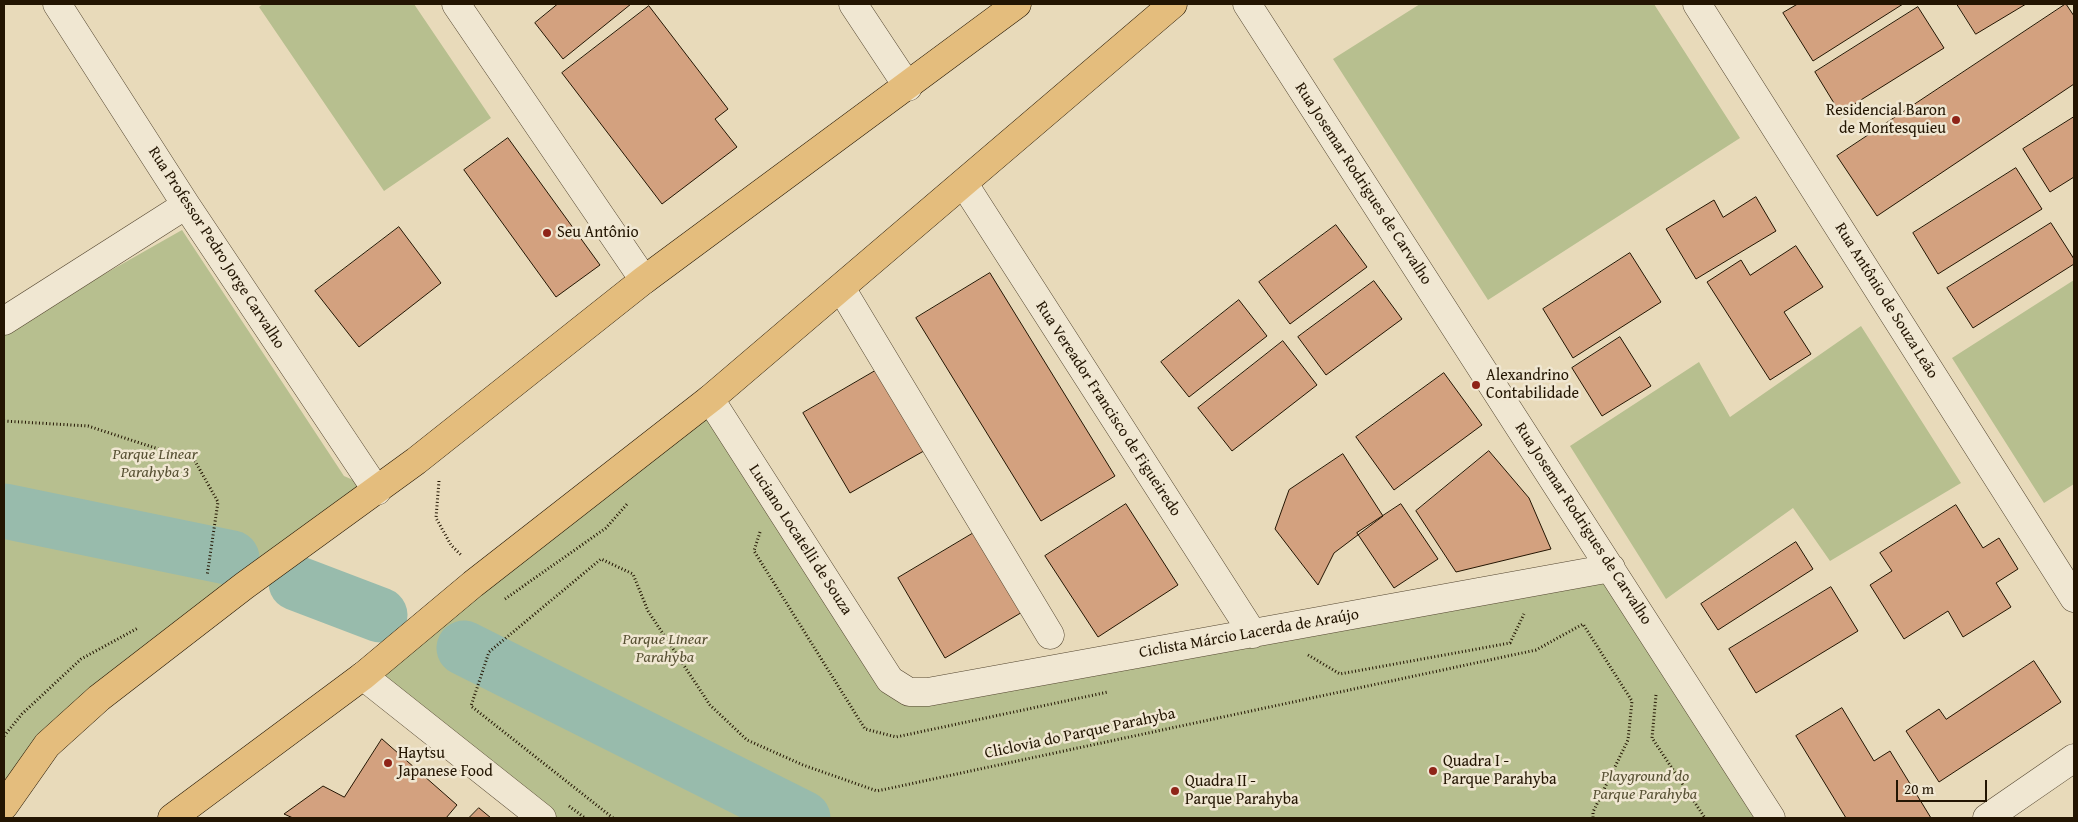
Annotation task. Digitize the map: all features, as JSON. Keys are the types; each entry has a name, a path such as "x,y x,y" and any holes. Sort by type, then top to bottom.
{"main road":[{"path":"4,806 47,746 86,708 244,586 377,491 644,280 1017,4"},
{"path":"172,818 363,676 483,576 710,399 1173,4"}],"street":[{"name":"Rua Professor Pedro Jorge Carvalho","path":"57,4 186,205 377,491"},
{"path":"456,4 644,280"},
{"path":"853,4 908,86"},
{"name":"Rua Josemar Rodrigues de Carvalho","path":"1247,4 1771,818"},
{"name":"Rua Antônio de Souza Leão","path":"1697,4 2074,598"},
{"name":"Rua Vereador Francisco de Figueiredo","path":"964,184 1252,634"},
{"path":"4,321 186,205"},
{"path":"841,288 1050,635"},
{"name":"Luciano Locatelli de Souza","path":"710,399 890,680"},
{"name":"Ciclista Márcio Lacerda de Araújo","path":"890,680 909,692 928,692 1611,568"},
{"path":"363,676 542,818"},
{"path":"1987,818 2074,758"}],"path":[{"path":"4,421 88,426 195,461 218,502 208,576 200,581"},
{"path":"442,440 436,518 451,545 483,576"},
{"name":"Cliclovia do Parque Parahyba","path":"613,818 471,706 490,652 600,559 632,574 648,611 710,705 747,740 803,765 877,791 1536,650 1583,624 1632,701 1628,740 1593,812 1593,818"},
{"path":"4,736 22,714 81,660 147,623"}],"green space":[{"path":"263,4 414,4 491,118 384,191 259,7"},
{"path":"1420,4 1654,4 1740,138 1488,300 1333,59"},
{"name":"Parque Linear Parahyba 3","path":"182,230 344,476 378,491 62,729 4,815 4,331"},
{"path":"2074,280 2074,484 2044,503 1952,358"},
{"path":"1861,326 1961,483 1830,561 1793,508 1666,599 1570,446 1699,362 1730,417"},
{"name":"Parque Linear Parahyba","path":"705,402 902,703 1617,571 1773,818 550,818 370,672"}],"building":[{"path":"558,4 631,4 563,59 535,23"},
{"path":"1798,4 1903,4 1813,61 1783,13"},
{"path":"1957,4 2026,4 1976,34"},
{"name":"Residencial Baron de Montesquieu","path":"2066,4 2074,16 2074,84 1877,216 1837,156"},
{"path":"649,6 728,109 715,119 737,147 662,204 562,73"},
{"path":"1918,7 1944,48 1840,113 1815,72"},
{"path":"2074,117 2074,177 2050,192 2023,149"},
{"path":"508,138 600,265 556,297 464,170"},
{"path":"2016,168 2042,209 1938,274 1913,233"},
{"path":"1756,197 1776,231 1696,279 1666,229 1714,200 1723,217"},
{"path":"2051,223 2074,259 2074,264 1973,328 1947,288"},
{"path":"1336,225 1367,267 1290,324 1259,282"},
{"path":"399,227 441,283 359,347 315,291"},
{"path":"1796,246 1823,287 1784,312 1811,354 1770,380 1707,282 1741,260 1750,275"},
{"path":"1630,253 1661,302 1573,358 1543,309"},
{"path":"990,273 1115,476 1041,521 916,318"},
{"path":"1374,281 1402,319 1326,375 1298,337"},
{"path":"1239,300 1267,336 1189,397 1161,362"},
{"path":"1620,337 1651,386 1602,416 1572,368"},
{"path":"1283,341 1317,385 1232,451 1198,408"},
{"path":"882,367 929,448 850,493 803,413"},
{"path":"1444,373 1482,425 1394,490 1356,437"},
{"path":"1489,451 1529,498 1551,549 1456,572 1416,511"},
{"path":"1343,454 1383,516 1334,553 1318,585 1275,529 1289,490"},
{"path":"1126,504 1178,585 1098,637 1045,556"},
{"path":"1401,504 1438,559 1394,588 1357,533"},
{"path":"1956,505 1983,548 1999,538 2018,569 1996,583 2011,607 1963,637 1948,611 1904,639 1870,585 1892,571 1880,553"},
{"path":"977,531 1024,611 945,658 898,578"},
{"path":"1796,542 1813,569 1718,630 1701,604"},
{"path":"1831,587 1858,631 1756,693 1729,649"},
{"path":"2034,661 2061,702 1939,782 1906,731 1939,709 1946,719"},
{"path":"1842,708 1874,761 1890,751 1931,818 1846,818 1796,736"},
{"name":"Haytsu Japanese Food","path":"382,739 457,805 446,818 293,818 284,814 323,786 344,797"},
{"path":"479,808 491,818 469,818"}],"waterway":[{"path":"4,511 232,558"},
{"path":"296,583 380,615"},
{"path":"464,648 803,818"}],"place":[{"name":"Residencial Baron de Montesquieu","path":"1956,120"},
{"name":"Seu Antônio","path":"547,233"},
{"name":"Alexandrino Contabilidade","path":"1476,385"},
{"name":"Haytsu Japanese Food","path":"388,763"},
{"name":"Quadra I - Parque Parahyba","path":"1433,771"},
{"name":"Quadra II - Parque Parahyba","path":"1175,791"}],"park label":[{"name":"Playground do Parque Parahyba","path":"1645,786"}]}
